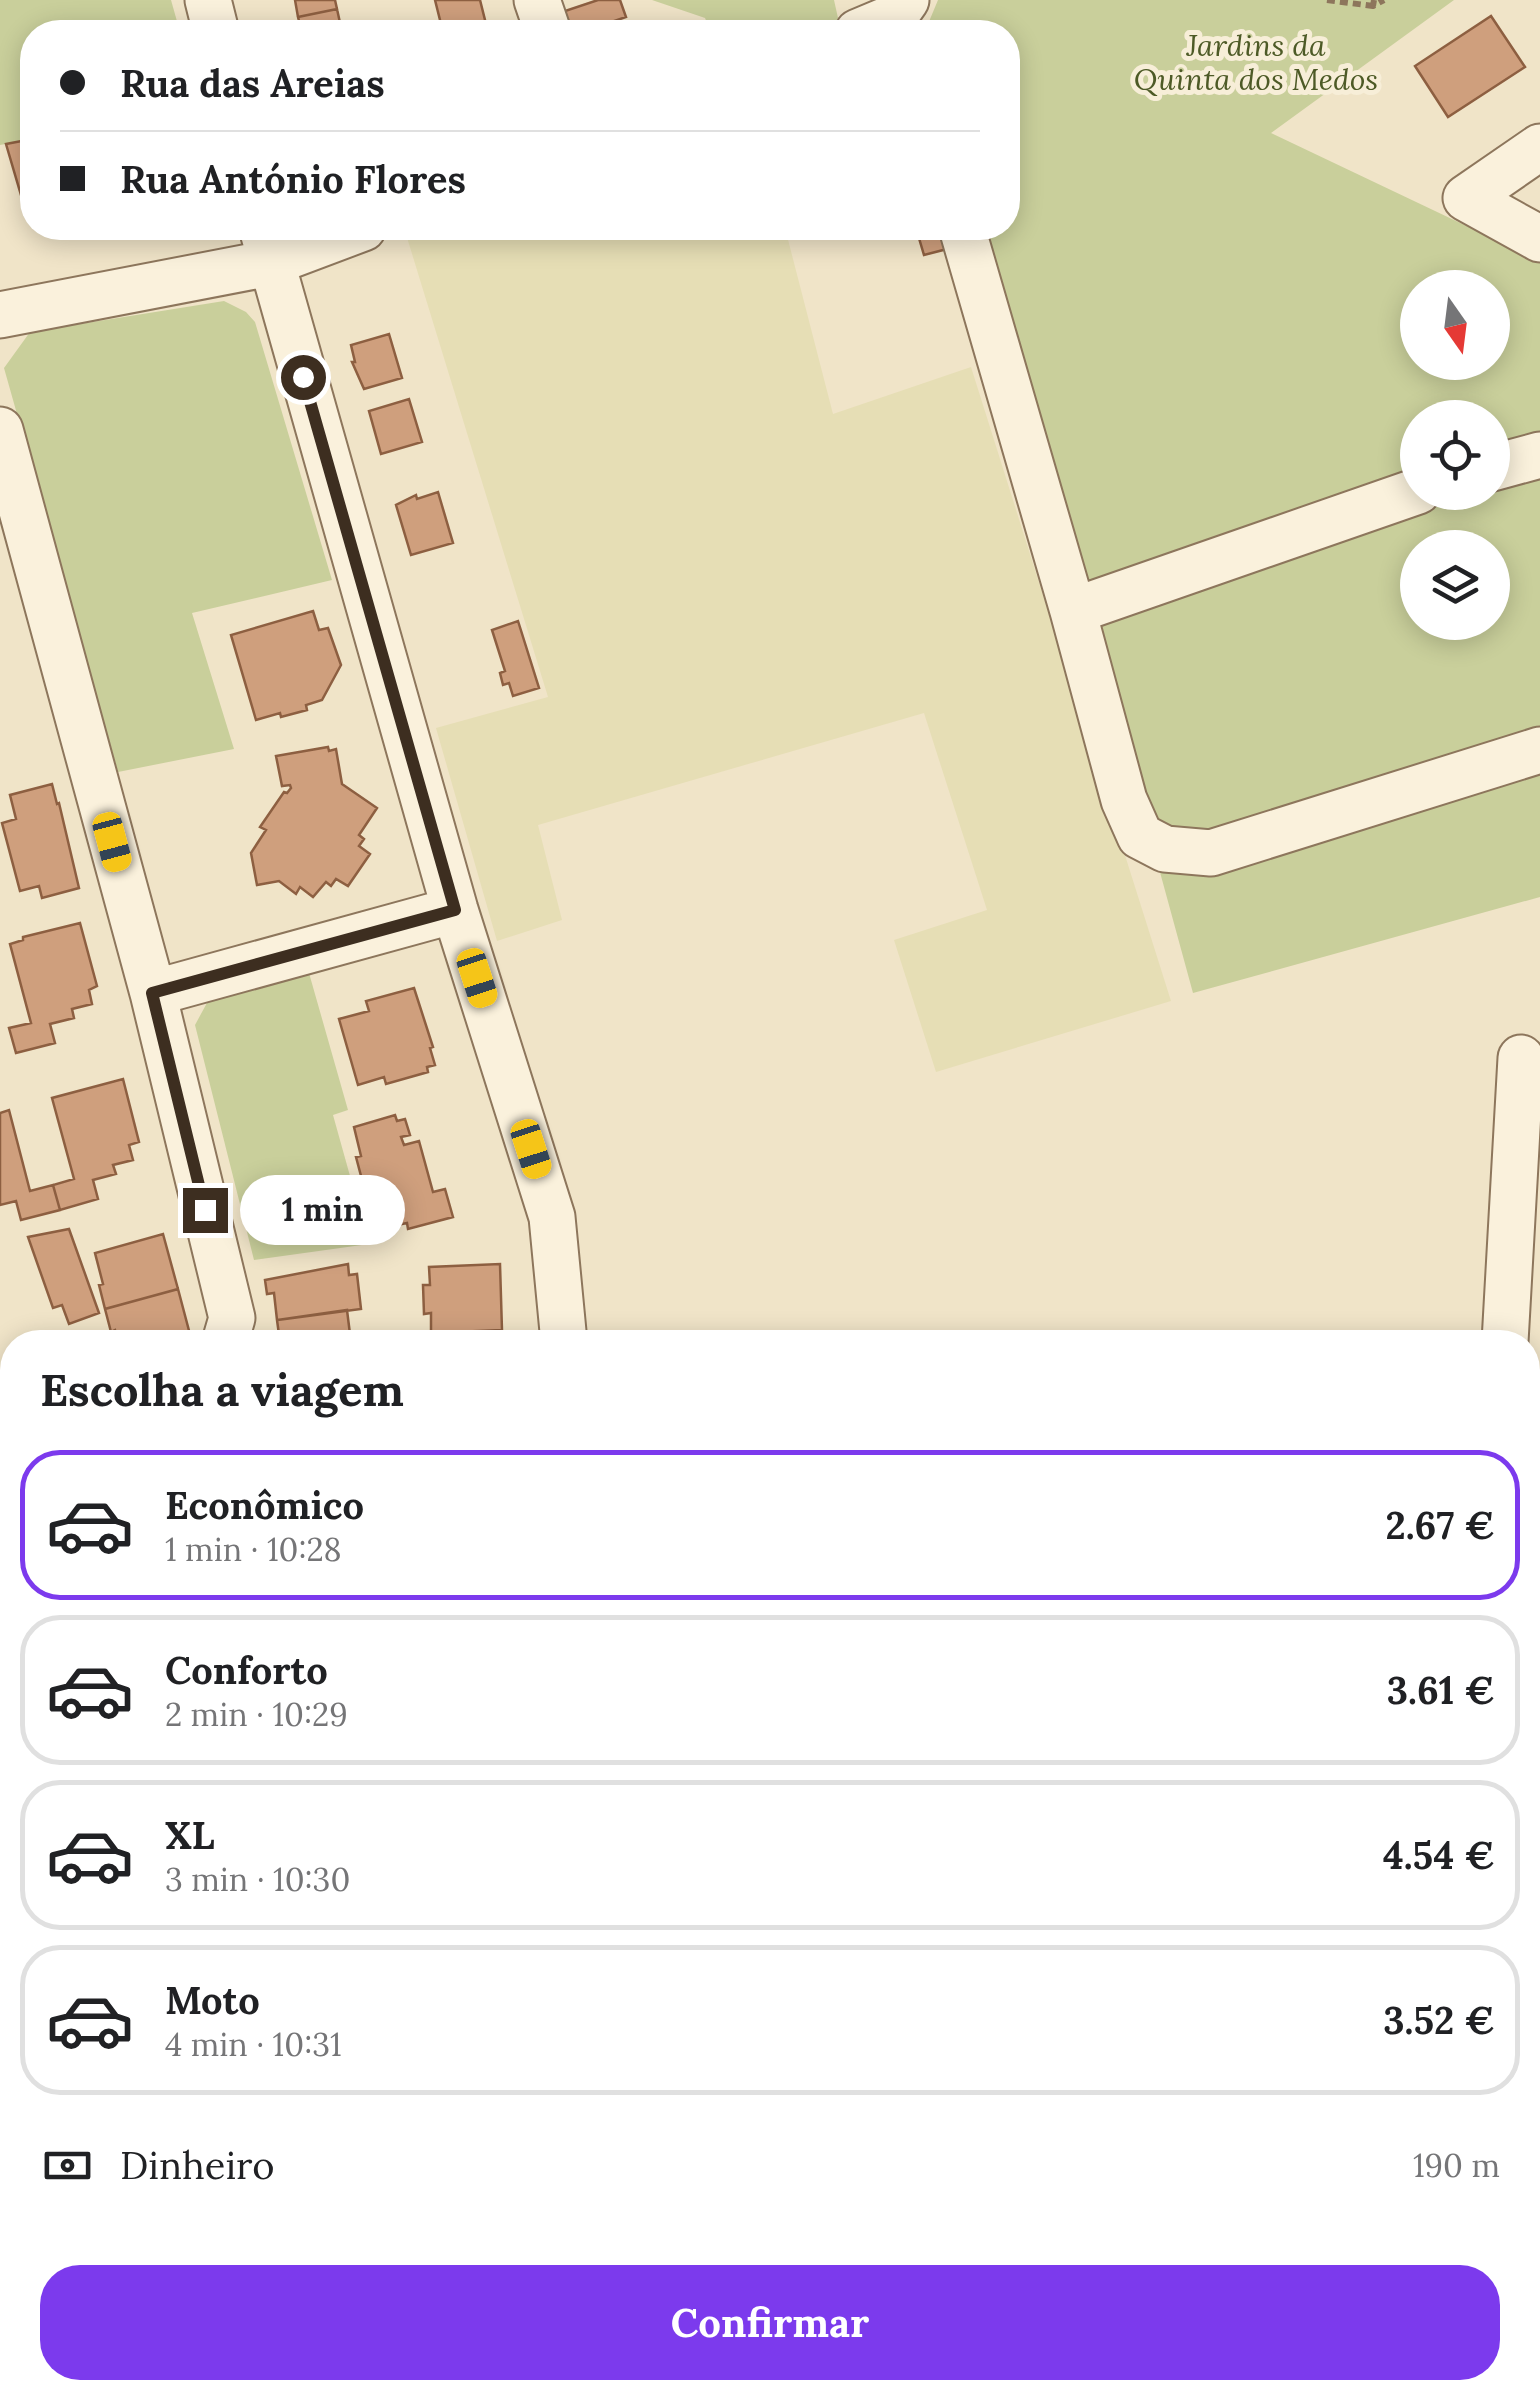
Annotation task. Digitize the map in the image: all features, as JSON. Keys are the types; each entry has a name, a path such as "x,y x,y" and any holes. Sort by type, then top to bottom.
{"street":[{"path":"1540,147 1466,198 1540,239"},
{"path":"0,315 295,240"},
{"path":"965,240 1124,800 1140,836 1164,849 1211,853 1540,750"},
{"path":"266,245 455,910 552,1217 563,1330"},
{"path":"0,430 152,993 232,1318 228,1330"},
{"path":"1510,464 1540,456"},
{"path":"1073,610 1400,497"},
{"path":"152,993 455,910"},
{"path":"1506,1330 1521,1058"}],"path":[{"path":"1327,0 1384,0"}],"shaded area":[{"path":"408,240 788,240 833,414 971,367 1171,1001 936,1072 894,940 987,910 924,713 538,825 562,920 497,941 436,728 548,697"}],"green space":[{"path":"0,0 171,0 177,20 20,20 20,141 0,145"},
{"path":"652,0 834,0 838,18 706,20"},
{"name":"Jardins da Quinta dos Medos","path":"938,0 1454,0 1271,133 1540,261 1540,897 1193,993 987,240 1020,240 1020,20 930,20"},
{"path":"224,301 246,312 255,322 332,580 192,613 234,749 118,772 4,368 30,332"},
{"path":"309,973 348,1110 333,1115 369,1244 254,1260 195,1025 208,1001"}],"building":[{"path":"295,0 335,0 337,9 298,17"},
{"path":"435,0 480,0 485,20 440,20"},
{"path":"598,0 620,0 626,17 565,20 562,12"},
{"path":"337,9 339,20 299,20 298,17"},
{"path":"1491,16 1525,67 1448,117 1415,66"},
{"path":"20,141 20,192 6,144"},
{"path":"920,240 944,240 947,249 924,255"},
{"path":"389,334 402,378 364,389 352,362 351,345"},
{"path":"409,399 422,442 381,454 369,411"},
{"path":"438,492 453,543 411,555 396,505 416,495 417,499"},
{"path":"313,611 319,630 328,628 341,665 322,700 306,705 307,710 256,720 231,635"},
{"path":"518,621 539,688 513,696 509,683 503,685 500,673 505,671 492,630"},
{"path":"328,747 329,751 336,749 342,784 377,808 359,835 364,839 359,846 370,854 348,886 336,879 331,886 326,882 313,897 300,887 296,894 279,881 257,885 251,853 266,830 260,827 291,788 282,786 276,756"},
{"path":"52,784 79,888 42,898 39,886 20,891 2,823 16,819 10,795"},
{"path":"80,923 97,986 89,990 92,1004 72,1009 74,1018 50,1024 55,1043 16,1053 9,1028 31,1023 10,944"},
{"path":"414,988 435,1065 427,1067 428,1072 386,1084 384,1077 358,1085 339,1019 369,1011 366,1001"},
{"path":"123,1079 139,1142 129,1145 133,1160 113,1165 116,1174 93,1180 98,1199 60,1210 53,1185 74,1179 52,1098"},
{"path":"9,1110 30,1191 53,1185 60,1210 21,1220 16,1201 0,1205 0,1113"},
{"path":"395,1115 397,1121 405,1119 410,1135 401,1137 404,1145 419,1141 433,1192 445,1189 453,1217 408,1229 407,1223 397,1225 395,1219 380,1222 375,1205 369,1206 356,1157 361,1156 354,1127"},
{"path":"69,1229 99,1313 69,1324 62,1305 53,1308 28,1237"},
{"path":"163,1234 178,1289 105,1309 95,1253"},
{"path":"348,1264 349,1275 357,1274 361,1309 277,1320 274,1293 267,1294 265,1280"},
{"path":"500,1264 502,1330 431,1330 431,1313 424,1314 423,1285 430,1285 429,1267"},
{"path":"178,1289 189,1330 110,1330 105,1309"},
{"path":"347,1310 350,1330 278,1330 277,1320"}],"route":[{"path":"205,1210 152,993 455,910 303,377"}]}
